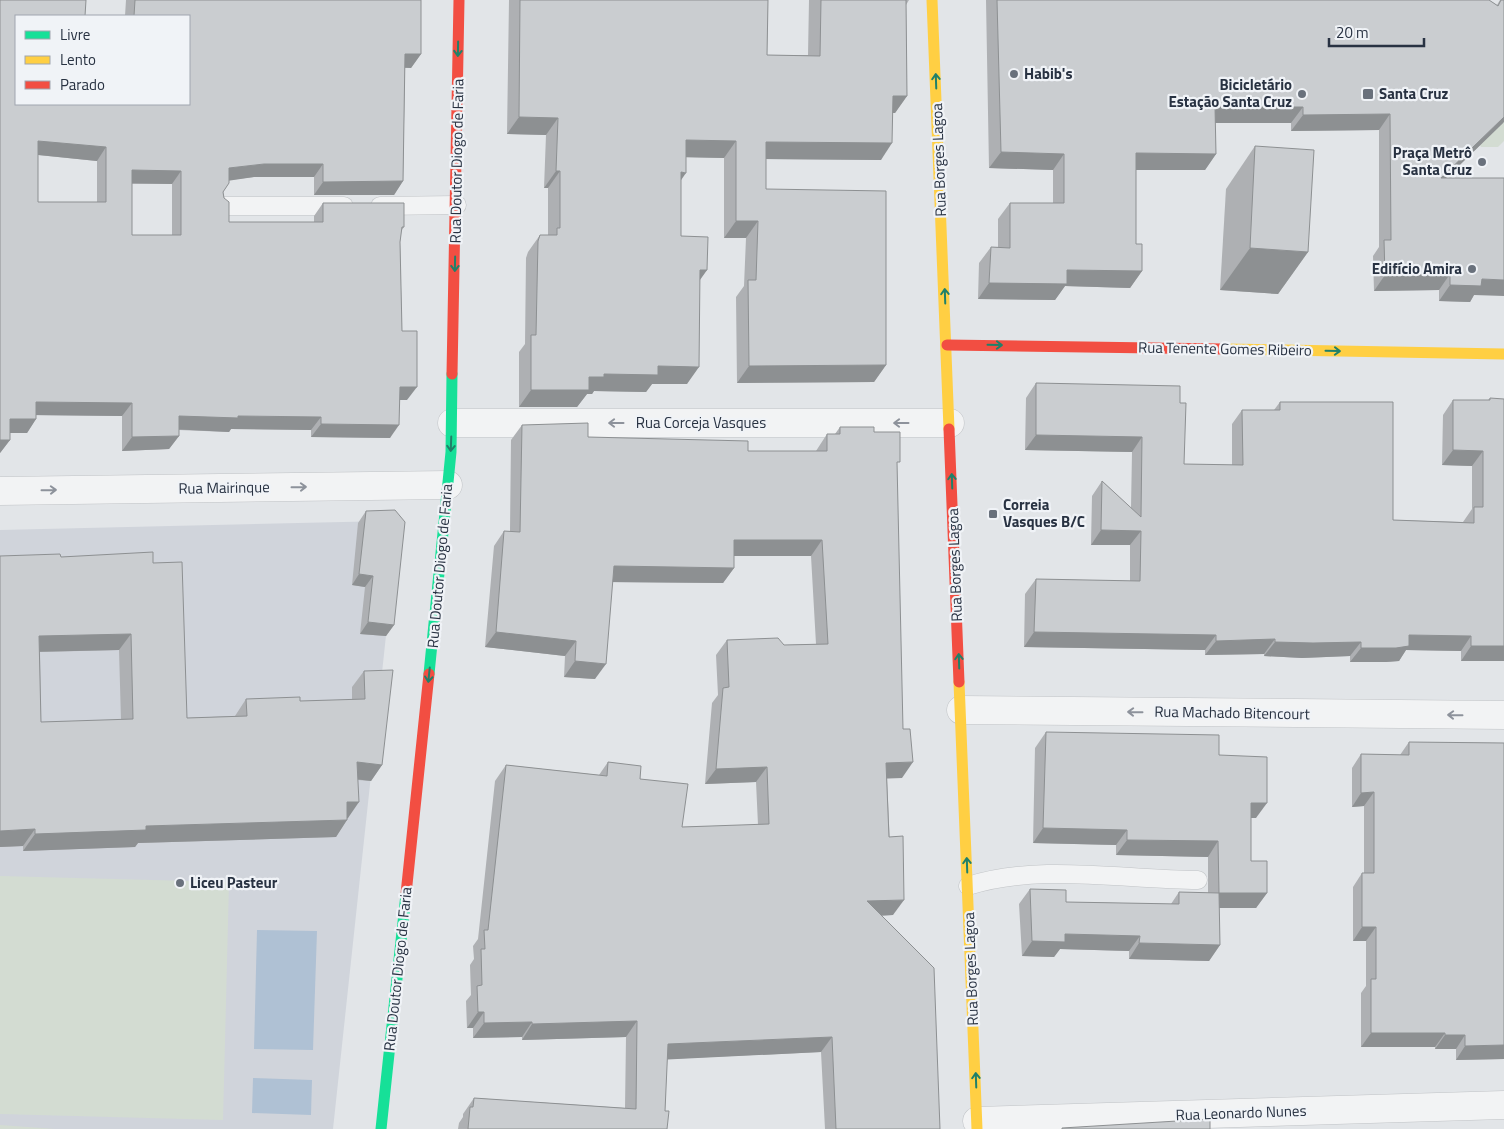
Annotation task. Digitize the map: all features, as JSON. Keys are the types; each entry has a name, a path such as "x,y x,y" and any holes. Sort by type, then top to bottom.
{"street":[{"name":"Rua Doutor Diogo de Faria","path":"381,1129 448,485 452,423 457,205 459,0"},
{"name":"Rua Borges Lagoa","path":"932,0 977,1125"},
{"name":"Rua Tenente Gomes Ribeiro","path":"946,345 1504,354"},
{"name":"Rua Corceja Vasques","path":"452,423 950,423"},
{"name":"Rua Mairinque","path":"0,491 448,485"},
{"name":"Rua Machado Bitencourt","path":"961,710 1504,715"},
{"name":"Rua Leonardo Nunes","path":"977,1125 1504,1105"}],"lane":[{"path":"224,206 457,205"},
{"path":"968,886 991,878 1093,874 1160,880 1198,880"}],"shaded area":[{"path":"1504,121 1504,141 1498,147 1481,147 1470,128"},
{"name":"Liceu Pasteur","path":"387,521 397,533 333,1129 0,1129 0,530"},
{"path":"0,876 229,882 223,1120 0,1114"},
{"path":"0,1125 55,1129 0,1129"}],"water":[{"path":"257,930 317,931 313,1050 254,1049"},
{"path":"253,1078 312,1080 311,1115 252,1113"}],"building":[{"path":"0,0 86,0 85,15 15,15 15,105 190,105 190,15 134,15 135,0 421,0 421,54 405,54 403,181 323,182 323,164 264,164 229,168 229,183 223,192 224,198 229,202 229,222 323,222 323,203 404,203 404,227 402,227 400,242 402,331 417,331 417,387 400,387 399,425 321,424 321,417 238,416 238,418 179,416 179,436 132,437 132,403 36,402 36,419 10,419 10,440 0,440","holes":["38,141 106,147 106,202 38,202","132,170 181,171 181,235 132,235"]},
{"path":"520,0 768,0 767,55 820,56 821,0 906,0 907,96 893,96 892,143 766,142 766,189 886,191 886,365 749,366 748,280 756,280 758,221 736,221 736,141 686,140 686,173 681,172 681,236 708,237 707,270 700,270 699,367 658,366 658,375 604,374 604,377 589,377 589,390 531,390 531,335 536,335 538,241 540,235 557,235 557,228 560,228 560,171 556,171 558,118 519,117"},
{"path":"997,0 1489,0 1498,6 1501,0 1504,0 1504,117 1441,178 1504,178 1504,280 1482,279 1481,286 1450,285 1450,274 1385,275 1384,240 1391,240 1390,114 1303,115 1303,107 1215,107 1216,154 1136,153 1136,244 1142,244 1142,271 1067,270 1067,284 989,283 991,247 1010,248 1010,203 1064,203 1064,154 1001,152"},
{"path":"1255,146 1314,150 1308,252 1250,248"},
{"path":"1036,383 1180,386 1180,403 1186,403 1184,464 1243,465 1242,410 1280,410 1280,402 1393,402 1393,520 1474,523 1474,507 1483,507 1483,451 1453,450 1453,400 1504,399 1504,646 1471,646 1471,636 1409,635 1409,646 1361,648 1361,642 1275,642 1275,639 1216,641 1216,635 1034,632 1036,579 1140,581 1141,531 1101,530 1102,481 1141,517 1142,437 1036,435"},
{"path":"588,423 588,437 748,441 748,451 827,451 827,434 840,434 840,427 874,427 874,432 900,432 900,462 897,462 903,729 910,729 913,762 886,763 889,837 903,836 904,900 867,901 934,968 940,1129 836,1129 832,1037 668,1044 665,1111 669,1111 667,1129 468,1129 470,1107 473,1107 474,1098 636,1109 637,1021 532,1024 532,1022 484,1023 484,1012 478,1012 477,986 482,985 481,949 485,949 484,930 488,930 506,765 607,776 608,762 641,766 640,779 688,784 682,827 769,824 767,767 716,769 723,688 729,687 727,640 778,638 784,645 828,644 822,540 734,540 734,568 614,566 606,664 575,661 576,641 496,632 504,531 520,532 522,425"},
{"path":"395,510 405,522 394,625 368,622 373,576 359,574 366,511"},
{"path":"153,552 153,563 182,562 187,718 247,716 246,699 300,697 300,701 365,699 364,671 393,670 382,765 357,762 359,802 347,802 347,820 146,826 146,830 35,834 35,829 0,831 0,556 60,554 61,557","holes":["131,634 133,719 41,722 39,636"]},
{"path":"1046,732 1219,735 1219,755 1267,757 1267,803 1251,803 1251,861 1267,861 1267,893 1219,893 1218,841 1127,840 1127,830 1043,828"},
{"path":"1409,742 1504,743 1504,1045 1465,1046 1465,1035 1445,1035 1445,1033 1371,1033 1371,979 1376,979 1376,927 1362,927 1362,873 1374,873 1374,792 1361,793 1361,754 1409,755"},
{"path":"1030,889 1066,890 1066,902 1179,904 1179,892 1219,893 1220,945 1139,943 1140,936 1065,934 1065,942 1032,941"},
{"path":"1210,1119 1210,1129 1062,1129 1062,1128"}],"traffic: fast":[{"path":"429,674 451,452 452,374"},
{"path":"381,1129 406,894"}],"traffic: slow":[{"path":"932,0 949,429"},
{"path":"1223,349 1504,354"},
{"path":"959,682 977,1129"}],"traffic: jam":[{"path":"452,374 459,0"},
{"path":"947,345 1223,349"},
{"path":"949,429 959,682"},
{"path":"406,894 429,674"}],"place":[{"name":"Habib's","path":"1014,74"},
{"name":"Bicicletário Estação Santa Cruz","path":"1302,94"},
{"name":"Santa Cruz","path":"1368,94"},
{"name":"Praça Metrô Santa Cruz","path":"1482,162"},
{"name":"Edifício Amira","path":"1472,269"},
{"name":"Correia Vasques B/C","path":"993,514"},
{"name":"Liceu Pasteur","path":"180,883"}]}
